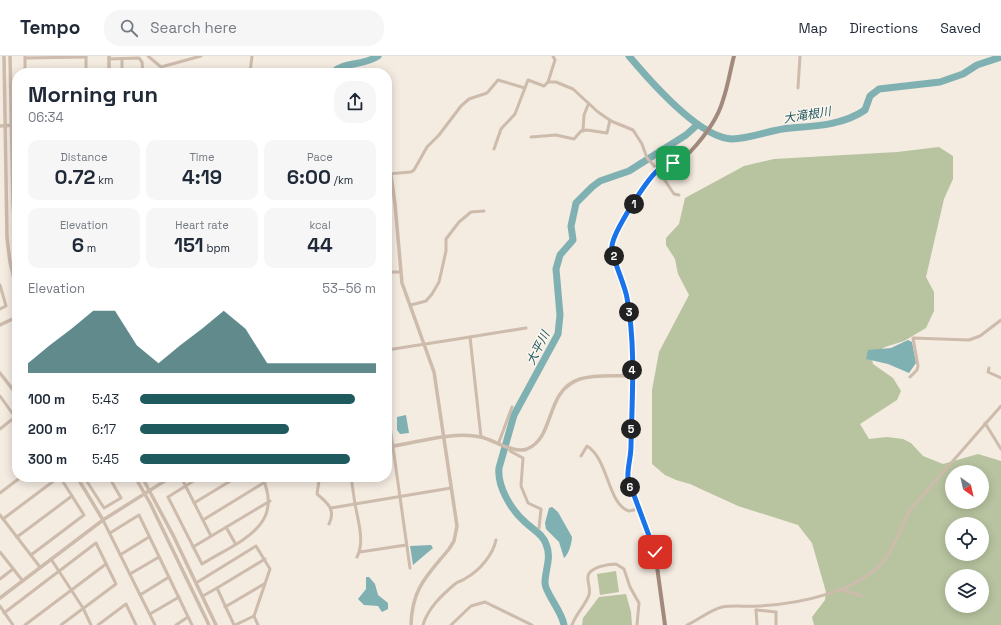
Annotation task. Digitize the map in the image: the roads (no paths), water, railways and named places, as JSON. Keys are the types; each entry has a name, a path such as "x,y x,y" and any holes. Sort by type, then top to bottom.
{"main road":[{"path":"665,625 655,552 631,490 627,473 631,448 632,376 628,304 626,288 612,246 615,234 648,181 658,170 686,155 700,140 714,119 723,102 734,56"}],"street":[{"path":"4,56 7,238 12,270"},
{"path":"10,56 12,172"},
{"path":"25,68 25,57 86,56 86,68"},
{"path":"148,56 161,67 201,56"},
{"path":"251,68 252,56"},
{"path":"494,149 501,129 515,114 528,80 544,86 548,82 555,60 553,56"},
{"path":"798,88 800,56"},
{"path":"109,68 109,57 122,59 139,58 142,62 143,68"},
{"path":"122,59 122,68"},
{"path":"392,174 411,172 414,170 427,147 439,135 461,106 469,99 486,93 498,80 524,88"},
{"path":"548,82 556,82 573,90 579,94 588,106 610,120 633,130 642,144 647,158 658,170 674,194 679,195"},
{"path":"583,131 584,115 588,106"},
{"path":"531,137 556,136 574,139 583,131 590,130 607,133 610,120"},
{"path":"0,126 11,126"},
{"path":"392,201 402,283 434,372 456,517 456,535 449,549 414,595 411,625"},
{"path":"411,306 429,299 439,282 446,251 446,239 471,212 484,212"},
{"path":"392,272 400,272"},
{"path":"0,285 6,306 0,309"},
{"path":"0,325 12,319"},
{"path":"910,377 917,370 918,366 913,338 969,340 980,336 1001,320"},
{"path":"392,349 526,328"},
{"path":"470,337 481,437"},
{"path":"989,368 988,372 1001,378"},
{"path":"0,373 12,389"},
{"path":"410,568 392,446 463,435 481,437 501,443 508,447 525,450 542,438 558,398 575,381 596,376 632,376"},
{"path":"1,399 12,413"},
{"path":"756,608 822,595 858,581 871,573 885,560 892,548 900,527 910,510 1001,406"},
{"path":"501,443 512,407"},
{"path":"0,429 12,419"},
{"path":"985,423 1001,449"},
{"path":"581,456 587,446 590,448 597,456 607,474 612,493 626,511 639,509"},
{"path":"508,447 510,452 523,458 521,486 528,503 541,509 539,528"},
{"path":"0,493 14,482"},
{"path":"3,519 53,482"},
{"path":"31,555 84,515 63,482"},
{"path":"80,482 110,533 155,625"},
{"path":"87,482 104,508 121,498 111,482"},
{"path":"138,482 209,625"},
{"path":"145,482 216,625"},
{"path":"0,598 103,520 160,482"},
{"path":"184,482 211,536"},
{"path":"192,482 168,497 202,564 261,526 267,515 270,501 265,482 202,520"},
{"path":"194,503 229,482"},
{"path":"319,482 317,494 331,508 332,515 329,524"},
{"path":"352,482 361,540 360,552 357,557"},
{"path":"84,488 89,485"},
{"path":"331,508 451,488"},
{"path":"17,537 72,496"},
{"path":"193,547 270,501"},
{"path":"0,515 40,567"},
{"path":"110,533 139,515 192,625"},
{"path":"226,527 235,543"},
{"path":"120,555 149,537"},
{"path":"423,625 430,609 442,596 456,582 466,579 474,573 489,557 495,548 496,540"},
{"path":"4,613 96,543 116,584 61,625"},
{"path":"360,552 406,545"},
{"path":"196,583 256,546 270,568 254,616 258,625"},
{"path":"0,552 22,580"},
{"path":"130,574 159,557"},
{"path":"51,559 83,608 92,625"},
{"path":"202,596 265,559"},
{"path":"25,625 106,564"},
{"path":"572,625 576,614 589,594 588,577 590,573 594,569 616,564 624,569 630,588 639,603 637,625"},
{"path":"0,579 13,569"},
{"path":"140,595 169,577"},
{"path":"225,607 264,584"},
{"path":"216,588 235,625 254,616"},
{"path":"839,589 862,596"},
{"path":"150,614 179,597"},
{"path":"452,625 471,606 485,602 532,625"},
{"path":"98,625 126,604 135,625"},
{"path":"0,606 13,625"},
{"path":"687,625 723,607 756,608 776,612 776,625"},
{"path":"756,608 757,625"},
{"path":"176,625 188,617"}],"water":[{"path":"908,340 912,342 916,363 909,373 888,364 866,359 868,350 891,348"},
{"path":"406,415 409,433 400,434 397,430 397,417"},
{"path":"552,507 558,512 572,537 569,551 564,558 559,542 546,529 545,523 549,508"},
{"path":"431,545 433,548 413,565 410,546"},
{"path":"366,577 369,577 375,584 378,595 388,603 388,609 382,612 378,606 364,605 358,599 366,589"}],"waterway":[{"path":"340,68 367,61 378,56"},
{"name":"大滝根川","path":"629,56 662,93 690,119 719,136 732,139 739,139 776,130 839,122 865,110 870,96 879,89 940,82 963,74 977,65 1001,57"},
{"name":"大平川","path":"564,625 545,583 548,564 548,549 545,540 520,517 510,504 500,482 499,468 514,415 558,334 560,315 556,269 560,255 573,240 571,226 576,203 600,181 629,171 686,135 697,125"}]}
